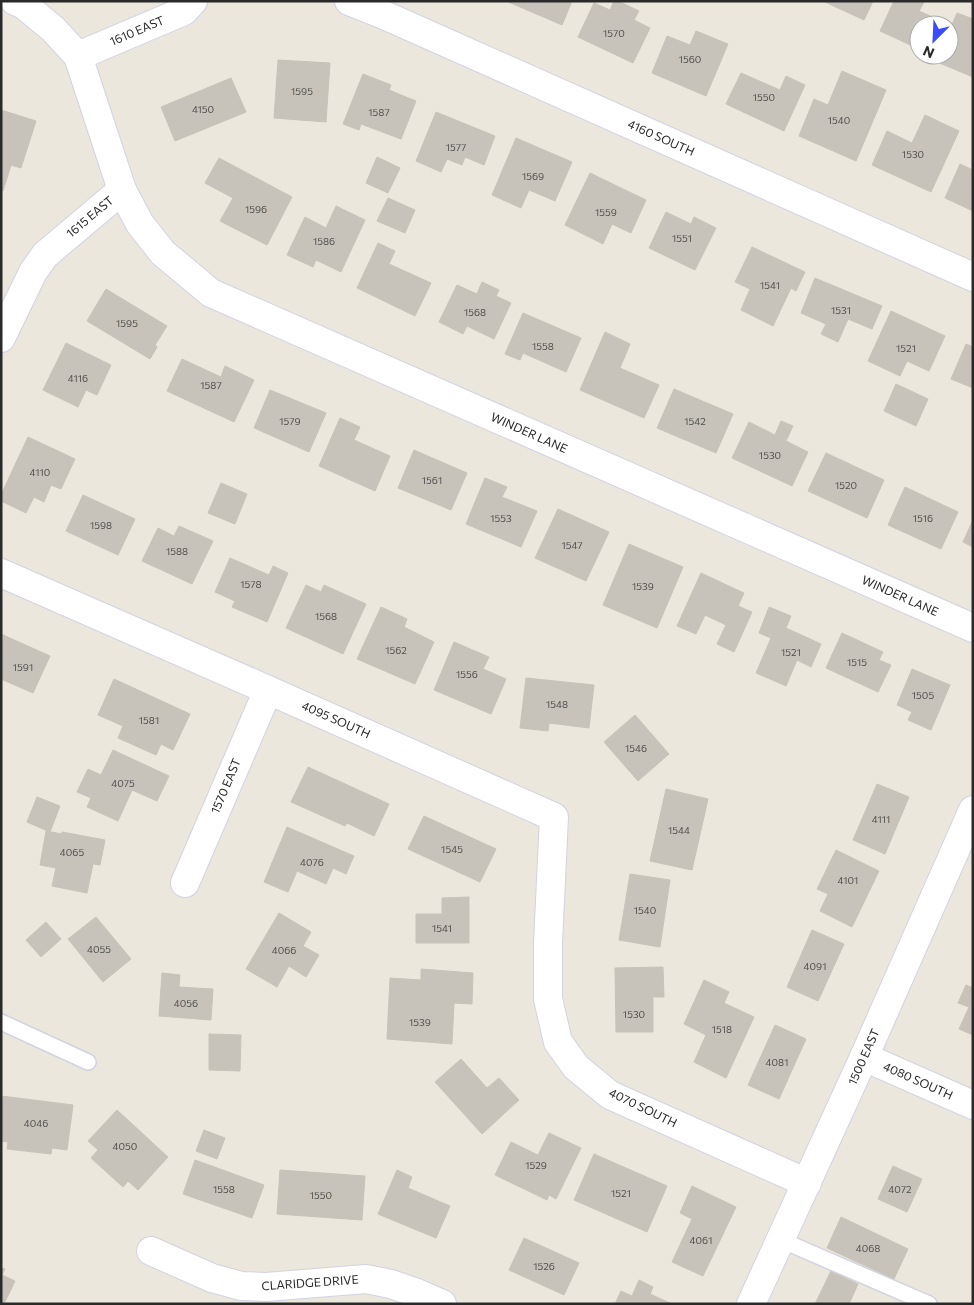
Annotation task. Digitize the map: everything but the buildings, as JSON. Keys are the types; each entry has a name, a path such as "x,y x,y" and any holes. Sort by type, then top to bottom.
{"street":[{"path":"15,1 24,5 53,29 78,56"},
{"name":"1610 EAST","path":"78,56 184,11 193,1"},
{"name":"4160 SOUTH","path":"349,1 973,277"},
{"name":"1615 EAST","path":"1,338 33,272 45,256 122,190 78,56"},
{"name":"WINDER LANE","path":"122,190 140,224 163,253 211,293 973,628"},
{"name":"4095 SOUTH","path":"1,573 554,817 548,943"},
{"name":"1570 EAST","path":"185,883 268,690"},
{"name":"1500 EAST","path":"752,1304 973,810"},
{"name":"4070 SOUTH","path":"548,943 548,999 558,1042 576,1067 610,1095 807,1183"},
{"name":"4080 SOUTH","path":"864,1057 973,1105"},
{"name":"CLARIDGE DRIVE","path":"151,1251 212,1278 241,1286 266,1287 366,1279 391,1284 442,1304"}],"lane":[{"path":"1,1022 88,1062"},
{"path":"781,1240 929,1304"}]}
